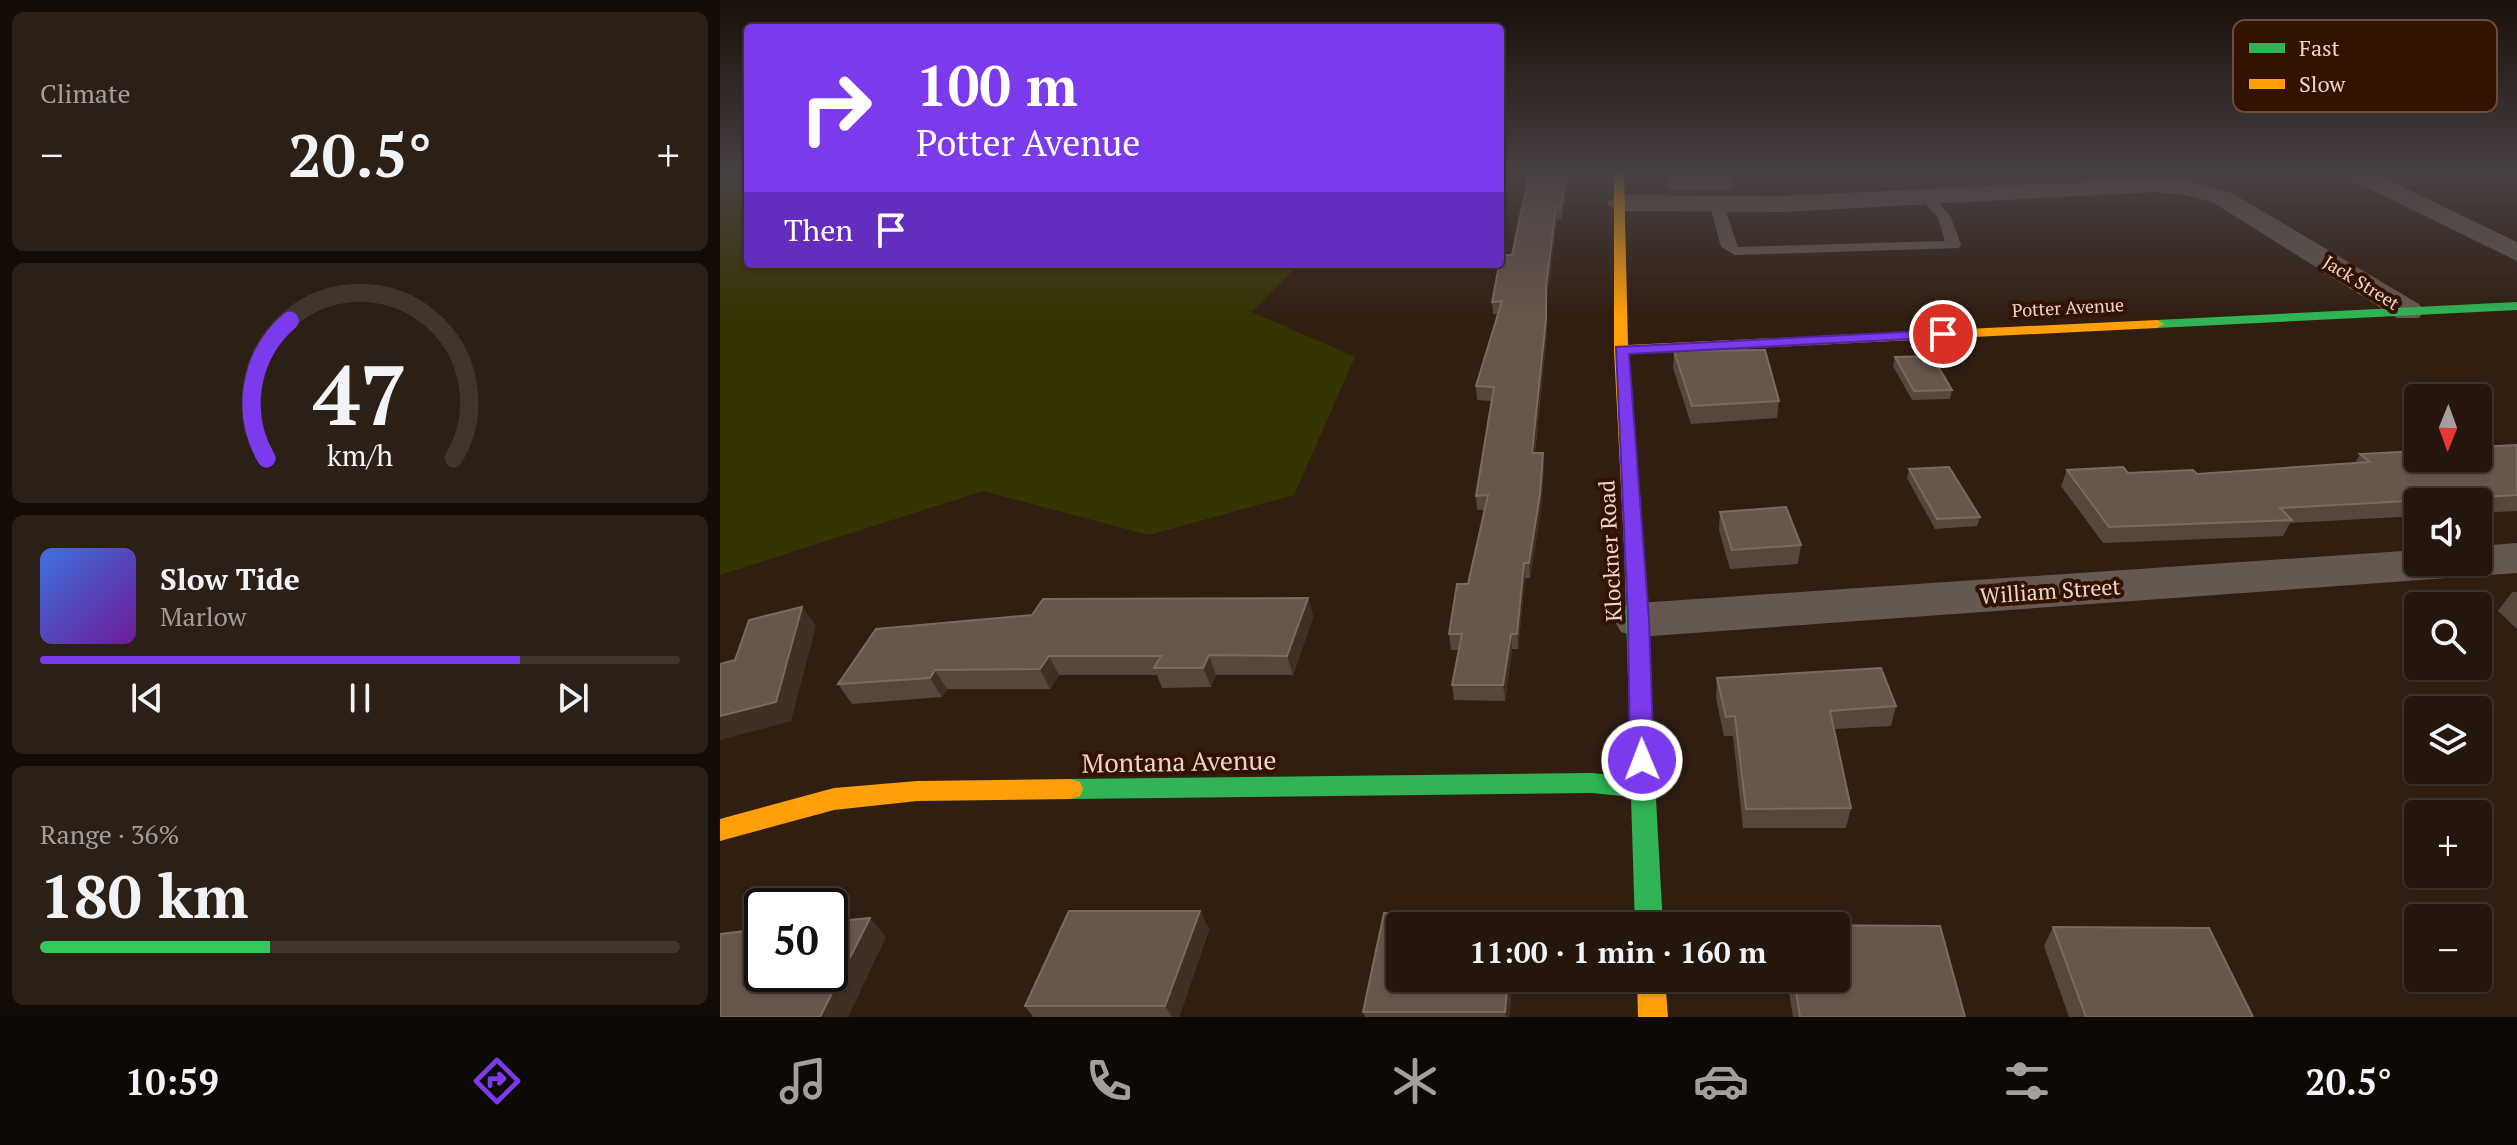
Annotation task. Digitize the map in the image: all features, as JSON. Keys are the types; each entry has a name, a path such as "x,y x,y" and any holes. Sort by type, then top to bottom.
{"street":[{"name":"Klockner Road","path":"1619,221 1621,350 1638,620 1648,912"},
{"name":"Jack Street","path":"2261,221 2408,311"},
{"path":"2453,221 2517,253"},
{"name":"Potter Avenue","path":"1621,350 2517,306"},
{"path":"2492,560 2517,558"},
{"name":"William Street","path":"1638,620 2404,566"},
{"name":"Montana Avenue","path":"720,830 834,799 917,791 1592,783 1643,788"},
{"path":"1652,992 1653,1017"}],"lane":[{"path":"1721,221 1728,247 1735,251 1954,245 1946,221"}],"shaded area":[{"path":"720,221 744,221 744,268 1295,268 1252,312 1355,357 1294,495 1149,535 983,491 720,575"}],"building":[{"path":"1519,221 1554,221 1532,453 1543,453 1540,494 1529,563 1524,563 1517,634 1511,634 1503,685 1452,685 1462,634 1449,634 1457,584 1468,584 1488,495 1476,496 1494,387 1476,386 1502,301 1492,302 1499,268 1504,268 1504,255 1512,255"},
{"path":"1765,350 1779,401 1692,406 1674,351"},
{"path":"1932,356 1952,390 1914,391 1895,357"},
{"path":"2517,445 2517,495 2492,496 2492,488 2404,488 2404,501 2280,508 2292,520 2109,527 2067,470 2123,467 2128,473 2193,470 2197,474 2370,462 2360,454 2404,452 2404,472 2492,472 2492,446"},
{"path":"1949,467 1980,517 1937,519 1909,469"},
{"path":"1786,507 1801,545 1732,550 1720,512"},
{"path":"1308,598 1287,656 1209,655 1203,668 1154,668 1161,656 1049,656 1040,669 935,670 930,678 838,684 876,629 1032,615 1043,599"},
{"path":"802,607 776,702 720,716 720,664 735,660 749,620"},
{"path":"1881,668 1896,706 1830,711 1851,808 1746,809 1735,716 1726,717 1717,678"},
{"path":"1069,911 1200,911 1165,1006 1025,1006"},
{"path":"1384,913 1386,992 1507,992 1505,1012 1363,1012"},
{"path":"870,918 848,962 848,920"},
{"path":"1850,925 1940,926 1965,1017 1800,1017 1796,992 1850,992"},
{"path":"2053,927 2209,928 2253,1017 2086,1017"},
{"path":"744,931 744,992 833,992 820,1017 720,1017 720,934"}],"traffic: fast":[{"path":"2157,324 2517,306"},
{"path":"1633,545 1648,912"},
{"path":"1071,789 1592,783 1643,788"}],"traffic: slow":[{"path":"1620,221 1621,350 1633,545"},
{"path":"1621,350 2157,324"},
{"path":"720,830 834,799 917,791 1071,789"},
{"path":"1652,992 1653,1017"}],"route":[{"path":"1642,760 1638,620 1621,350 1943,334"}]}
